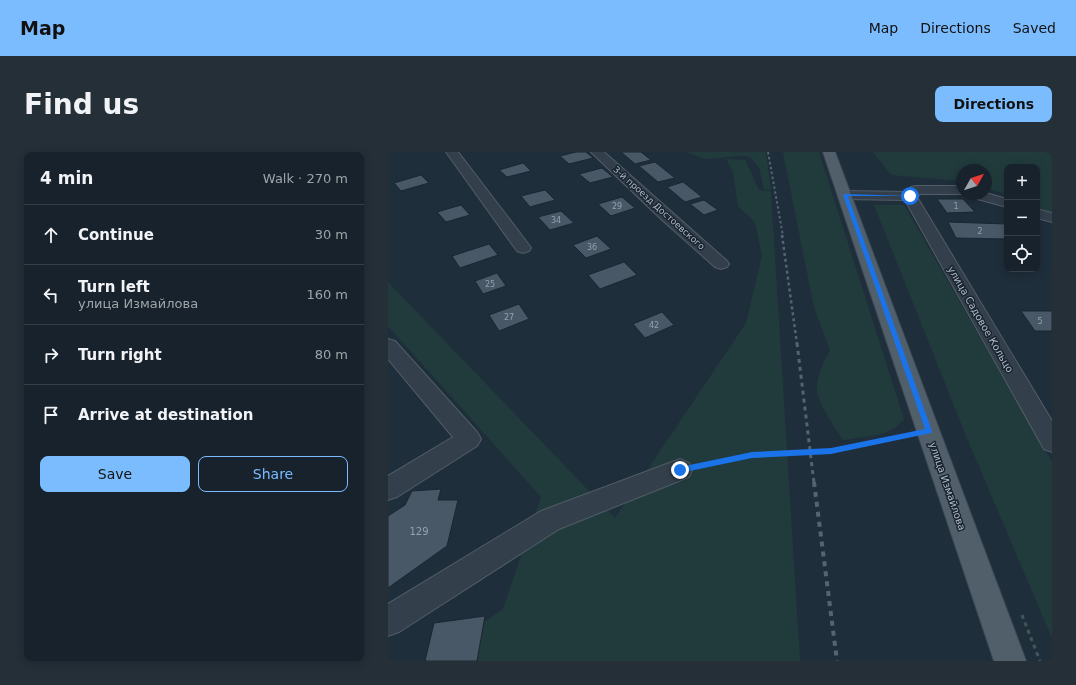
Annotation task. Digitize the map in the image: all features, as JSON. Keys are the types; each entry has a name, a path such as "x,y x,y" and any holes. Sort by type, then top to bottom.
{"main road":[{"name":"улица Измайлова","path":"829,152 1010,661"}],"street":[{"path":"452,152 523,248"},
{"name":"3-й проезд Достоевского","path":"597,152 665,216 721,264"},
{"path":"845,195 910,196 916,190 956,190"},
{"name":"улица Садовое Кольцо","path":"910,196 1052,442"},
{"path":"992,199 1004,202"},
{"path":"1040,214 1052,218"},
{"path":"388,346 469,439 388,489"},
{"path":"388,622 550,520 680,470"}],"path":[{"path":"680,470 752,455 831,451 929,431"}],"green space":[{"path":"686,152 766,152 771,190 764,189 759,168 750,157 743,156 704,159"},
{"path":"783,152 819,152 904,419 894,429 878,435 843,440 827,415 820,400 817,388 818,378 830,350 814,307"},
{"path":"873,152 1052,152 1052,213 1040,208 1040,164 1004,164 1004,194 992,189 992,164 956,164 956,180 891,175"},
{"path":"726,159 745,160 759,190 771,191 800,661 425,661 503,609 541,497 388,326 388,282 615,518 746,323 762,256 755,222 738,206 733,172"},
{"path":"874,205 904,205 1052,462 1052,638 966,436"}],"building":[{"path":"576,152 586,152 593,158 569,164 560,156"},
{"path":"621,152 641,152 651,160 635,164"},
{"path":"655,162 675,178 658,182 639,166"},
{"path":"523,163 531,171 507,177 499,170"},
{"path":"602,168 613,177 590,183 579,174"},
{"path":"421,175 429,183 401,191 394,183"},
{"path":"683,182 702,197 685,202 667,187"},
{"path":"545,190 555,200 530,207 521,196"},
{"path":"622,197 635,208 611,216 598,204"},
{"path":"937,199 964,200 975,212 947,213"},
{"path":"704,200 718,210 704,215 690,204"},
{"path":"461,205 470,215 446,222 437,212"},
{"path":"561,211 574,223 550,230 538,217"},
{"path":"948,222 1004,224 1004,239 956,238"},
{"path":"597,236 611,249 586,258 573,245"},
{"path":"489,244 498,255 460,268 452,256"},
{"path":"624,262 637,275 600,289 588,275"},
{"path":"497,273 506,286 483,294 475,281"},
{"path":"519,304 529,319 499,331 489,315"},
{"path":"1021,311 1052,311 1052,331 1035,331"},
{"path":"662,312 674,325 645,338 633,324"},
{"path":"441,489 438,500 458,500 447,546 388,588 388,516 405,505 412,491"},
{"path":"485,616 477,661 425,661 434,623"}],"railway":[{"path":"768,152 783,236"},
{"path":"782,235 797,344"},
{"path":"797,343 814,483"},
{"path":"814,482 837,661"}],"route":[{"path":"680,470 752,455 831,451 929,431 845,195 910,196"}]}
